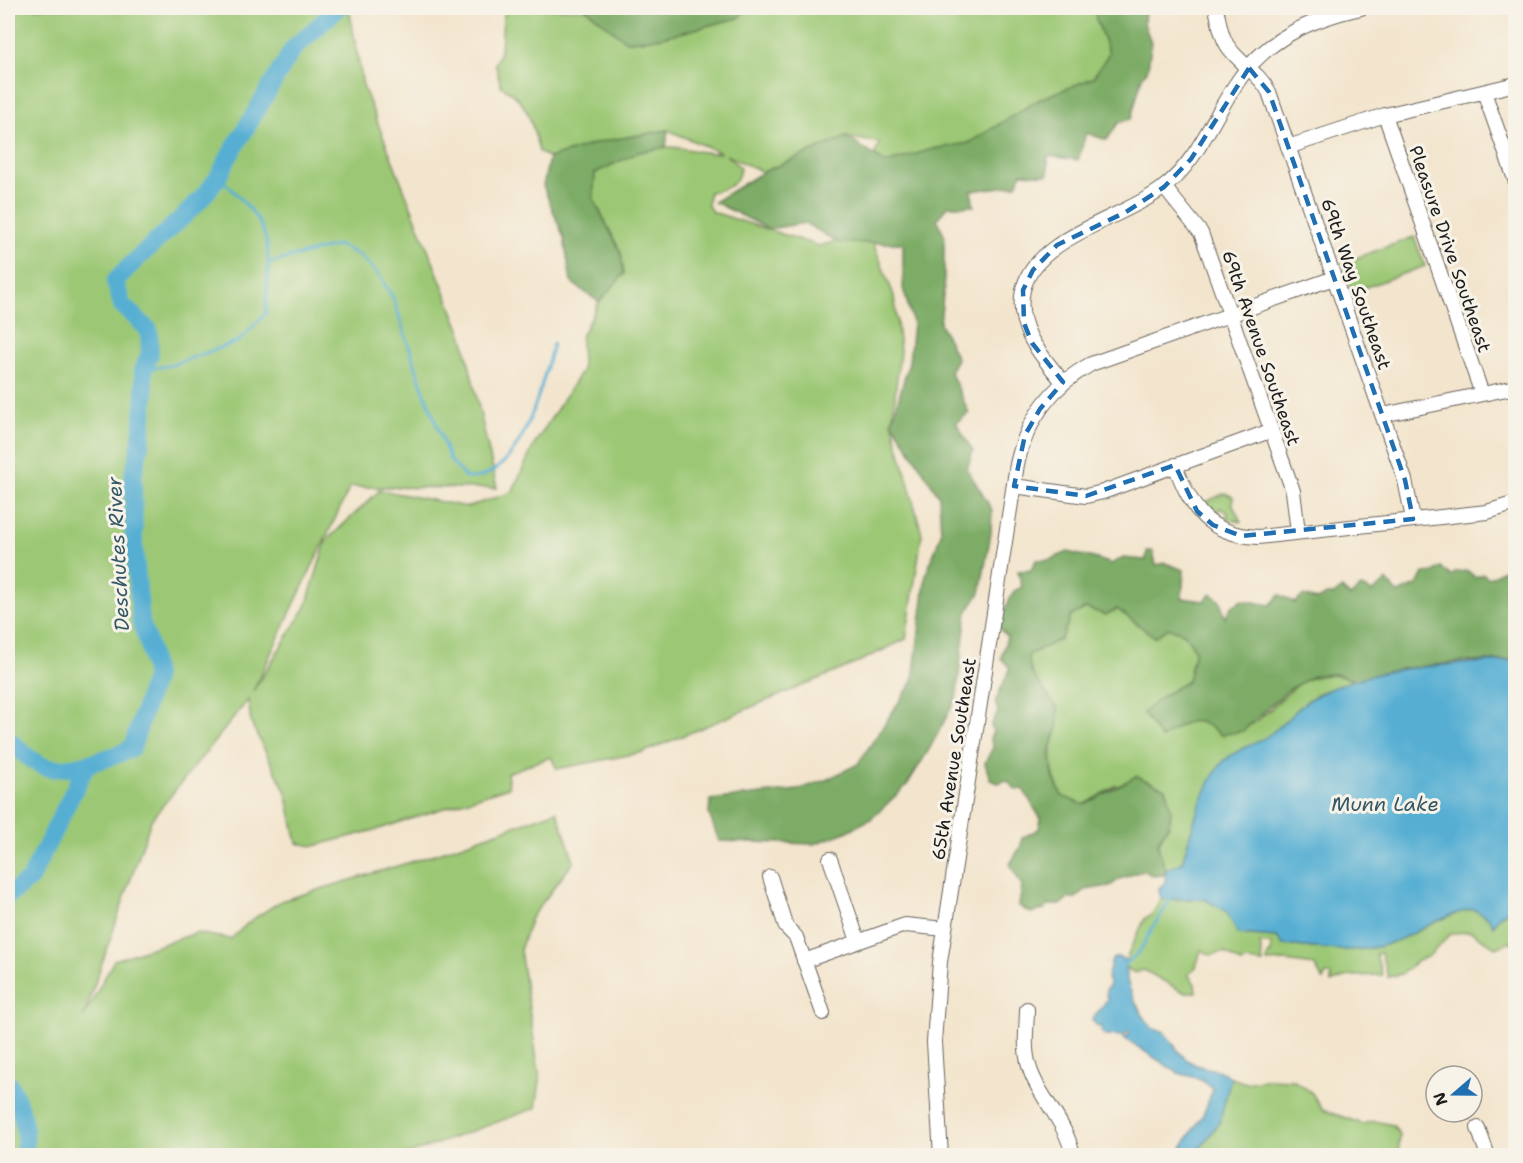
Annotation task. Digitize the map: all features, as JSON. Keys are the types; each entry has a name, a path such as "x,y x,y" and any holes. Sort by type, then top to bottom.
{"street":[{"name":"69th Way Southeast","path":"1216,8 1225,42 1260,77 1269,92 1406,480 1413,519"},
{"path":"1063,382 1039,353 1027,333 1022,302 1027,279 1039,261 1057,245 1126,212 1164,187 1191,159 1235,84 1275,43 1322,17 1361,8"},
{"path":"1288,147 1385,115 1515,84"},
{"path":"1484,92 1515,182"},
{"name":"Pleasure Drive Southeast","path":"1385,115 1482,394"},
{"name":"69th Avenue Southeast","path":"1164,187 1201,233 1293,491 1298,532"},
{"name":"65th Avenue Southeast","path":"941,1155 934,1042 945,929 1020,449 1029,428 1048,397 1063,382 1107,357 1334,278"},
{"path":"1383,415 1515,387"},
{"path":"1014,486 1086,495 1103,492 1270,431"},
{"path":"1175,465 1191,503 1213,525 1241,536 1487,512 1515,503"},
{"path":"830,859 858,941"},
{"path":"770,877 786,927 796,937 823,1013"},
{"path":"804,961 906,925 945,929"},
{"path":"1028,1010 1027,1057 1040,1088 1061,1120 1073,1155"},
{"path":"1478,1128 1488,1155"}],"highlighted area":[{"path":"1249,68 1269,92 1405,480 1413,519 1241,536 1213,525 1197,511 1175,465 1086,496 1014,486 1025,435 1040,409 1063,382 1032,343 1024,323 1023,290 1033,270 1057,245 1126,212 1164,187 1191,159"}],"green space":[{"path":"8,8 349,8 363,86 463,337 497,488 350,487 253,691 306,607 326,541 380,490 468,507 512,492 534,445 582,370 581,337 599,302 624,274 621,253 593,197 595,173 629,156 655,148 672,147 721,153 668,130 600,142 549,158 539,152 528,114 518,99 501,86 495,63 501,48 506,8 587,9 626,41 669,35 739,18 746,8 1095,8 1096,19 1109,53 1093,78 1040,99 969,143 933,149 886,163 874,155 880,143 846,137 763,172 726,155 740,167 737,178 726,188 709,192 708,206 713,212 819,246 869,232 894,296 900,351 892,422 922,534 906,639 852,665 644,752 557,769 551,757 507,773 509,787 379,829 314,846 297,843 286,792 251,723 248,700 151,820 83,1018 114,960 196,933 231,939 250,921 281,901 424,858 557,811 574,861 531,918 520,950 540,1080 536,1108 406,1155 8,1155"},
{"path":"585,8 746,8 739,18 669,35 626,41"},
{"path":"1095,8 1145,8 1144,23 1151,43 1148,69 1142,77 1131,119 1118,123 1107,140 1086,133 1078,160 1048,156 1048,175 1022,173 1016,185 971,191 974,206 948,206 937,219 944,235 944,286 940,323 957,359 950,371 969,413 956,423 973,451 967,469 992,510 991,533 980,593 967,612 956,699 907,785 871,819 844,833 814,844 719,841 709,814 710,800 797,790 826,780 858,764 913,681 926,574 941,534 939,496 892,422 909,362 913,323 903,288 903,243 839,243 805,223 769,229 714,202 763,172 846,137 886,163 933,149 969,143 1040,99 1093,78 1109,53 1096,19"},
{"path":"668,130 666,147 639,152 595,173 593,198 621,253 624,274 599,302 571,282 564,238 543,186 549,158 600,142"},
{"path":"1414,237 1425,266 1352,292 1342,263"},
{"path":"1225,493 1233,497 1233,505 1241,522 1226,518 1228,513 1220,508 1217,512 1206,502"},
{"path":"1147,551 1153,551 1156,565 1165,563 1184,570 1182,598 1204,601 1211,594 1220,601 1225,618 1231,607 1242,600 1270,605 1280,595 1295,603 1303,596 1317,600 1327,595 1334,595 1342,588 1350,597 1361,587 1372,592 1387,581 1398,593 1417,585 1423,573 1432,573 1441,567 1451,576 1456,572 1468,571 1475,577 1484,574 1487,578 1515,564 1515,660 1460,662 1400,669 1354,680 1336,674 1315,675 1288,690 1243,731 1221,735 1205,724 1191,722 1177,727 1161,739 1143,713 1161,697 1188,681 1195,650 1184,633 1168,628 1155,637 1117,609 1106,615 1086,608 1071,616 1061,639 1028,655 1031,672 1058,709 1058,727 1050,748 1053,777 1062,796 1084,805 1136,776 1165,788 1171,816 1158,842 1165,875 1152,876 1144,870 1120,879 1110,886 1085,890 1076,898 1068,898 1060,905 1049,905 1044,910 1030,913 1019,906 1022,886 1010,864 1021,846 1022,838 1039,829 1041,819 1023,789 1016,790 1007,780 998,783 990,780 985,763 993,747 990,738 993,732 991,725 998,712 995,702 1010,668 1001,658 1007,637 997,625 1014,591 1022,587 1018,571 1031,570 1036,560 1049,560 1068,552 1111,564 1123,558 1146,560"},
{"path":"1086,608 1105,615 1117,609 1155,637 1168,628 1184,633 1195,650 1188,681 1161,697 1161,738 1184,723 1191,722 1205,724 1221,735 1245,727 1257,721 1289,692 1310,678 1323,675 1354,680 1317,694 1269,736 1224,761 1197,812 1182,863 1166,870 1160,857 1159,847 1169,825 1116,785 1084,805 1062,796 1055,779 1052,754 1058,727 1031,671 1028,655 1061,639 1071,616"},
{"path":"1160,899 1204,899 1227,911 1239,934 1277,937 1284,945 1338,950 1384,945 1447,917 1474,909 1489,918 1494,925 1499,916 1515,907 1515,947 1511,941 1497,948 1471,932 1452,933 1429,956 1416,962 1401,974 1388,977 1381,953 1376,954 1382,975 1349,976 1331,983 1331,975 1326,974 1323,980 1314,965 1285,961 1267,962 1268,955 1271,954 1271,944 1260,943 1263,963 1248,961 1241,963 1224,952 1211,955 1201,950 1196,967 1188,974 1195,984 1196,992 1183,992 1144,970 1135,973 1124,967 1145,918 1153,914"},
{"path":"1231,1078 1246,1083 1268,1079 1293,1080 1311,1092 1323,1110 1363,1124 1374,1121 1393,1125 1400,1135 1398,1155 1195,1156 1219,1123"}],"water":[{"name":"Munn Lake","path":"1515,660 1515,907 1499,916 1493,926 1489,918 1473,909 1446,917 1384,945 1349,950 1327,949 1283,945 1277,937 1238,934 1226,911 1204,899 1160,899 1159,888 1165,882 1166,870 1182,863 1198,810 1216,771 1233,754 1270,734 1312,698 1366,676 1391,671"},
{"path":"1118,957 1126,960 1125,969 1129,987 1142,1014 1153,1029 1163,1031 1187,1060 1222,1072 1231,1078 1219,1123 1195,1155 1177,1155 1204,1113 1213,1089 1201,1079 1178,1073 1124,1038 1130,1034 1128,1031 1123,1036 1105,1035 1101,1032 1102,1026 1098,1027 1092,1020 1107,1000 1106,990 1110,985 1107,979 1112,959"}],"waterway":[{"name":"Deschutes River","path":"8,739 33,761 50,768 80,765 132,748 155,676 149,645 141,622 134,545 133,476 141,440 145,395 143,370 150,354 149,330 122,305 115,282 206,193 218,177 293,49 338,8"},
{"path":"143,370 172,365 239,341 266,313 268,262 264,233 251,210 220,177"},
{"path":"269,263 338,245 359,255 379,275 393,298 450,460 466,478 485,475 502,464 515,448 535,406 553,344"},
{"name":"Deschutes River","path":"8,896 30,879 87,764"},
{"path":"1126,963 1140,950 1170,899"},
{"name":"Deschutes River","path":"8,1082 23,1118 25,1137 23,1156"}]}
